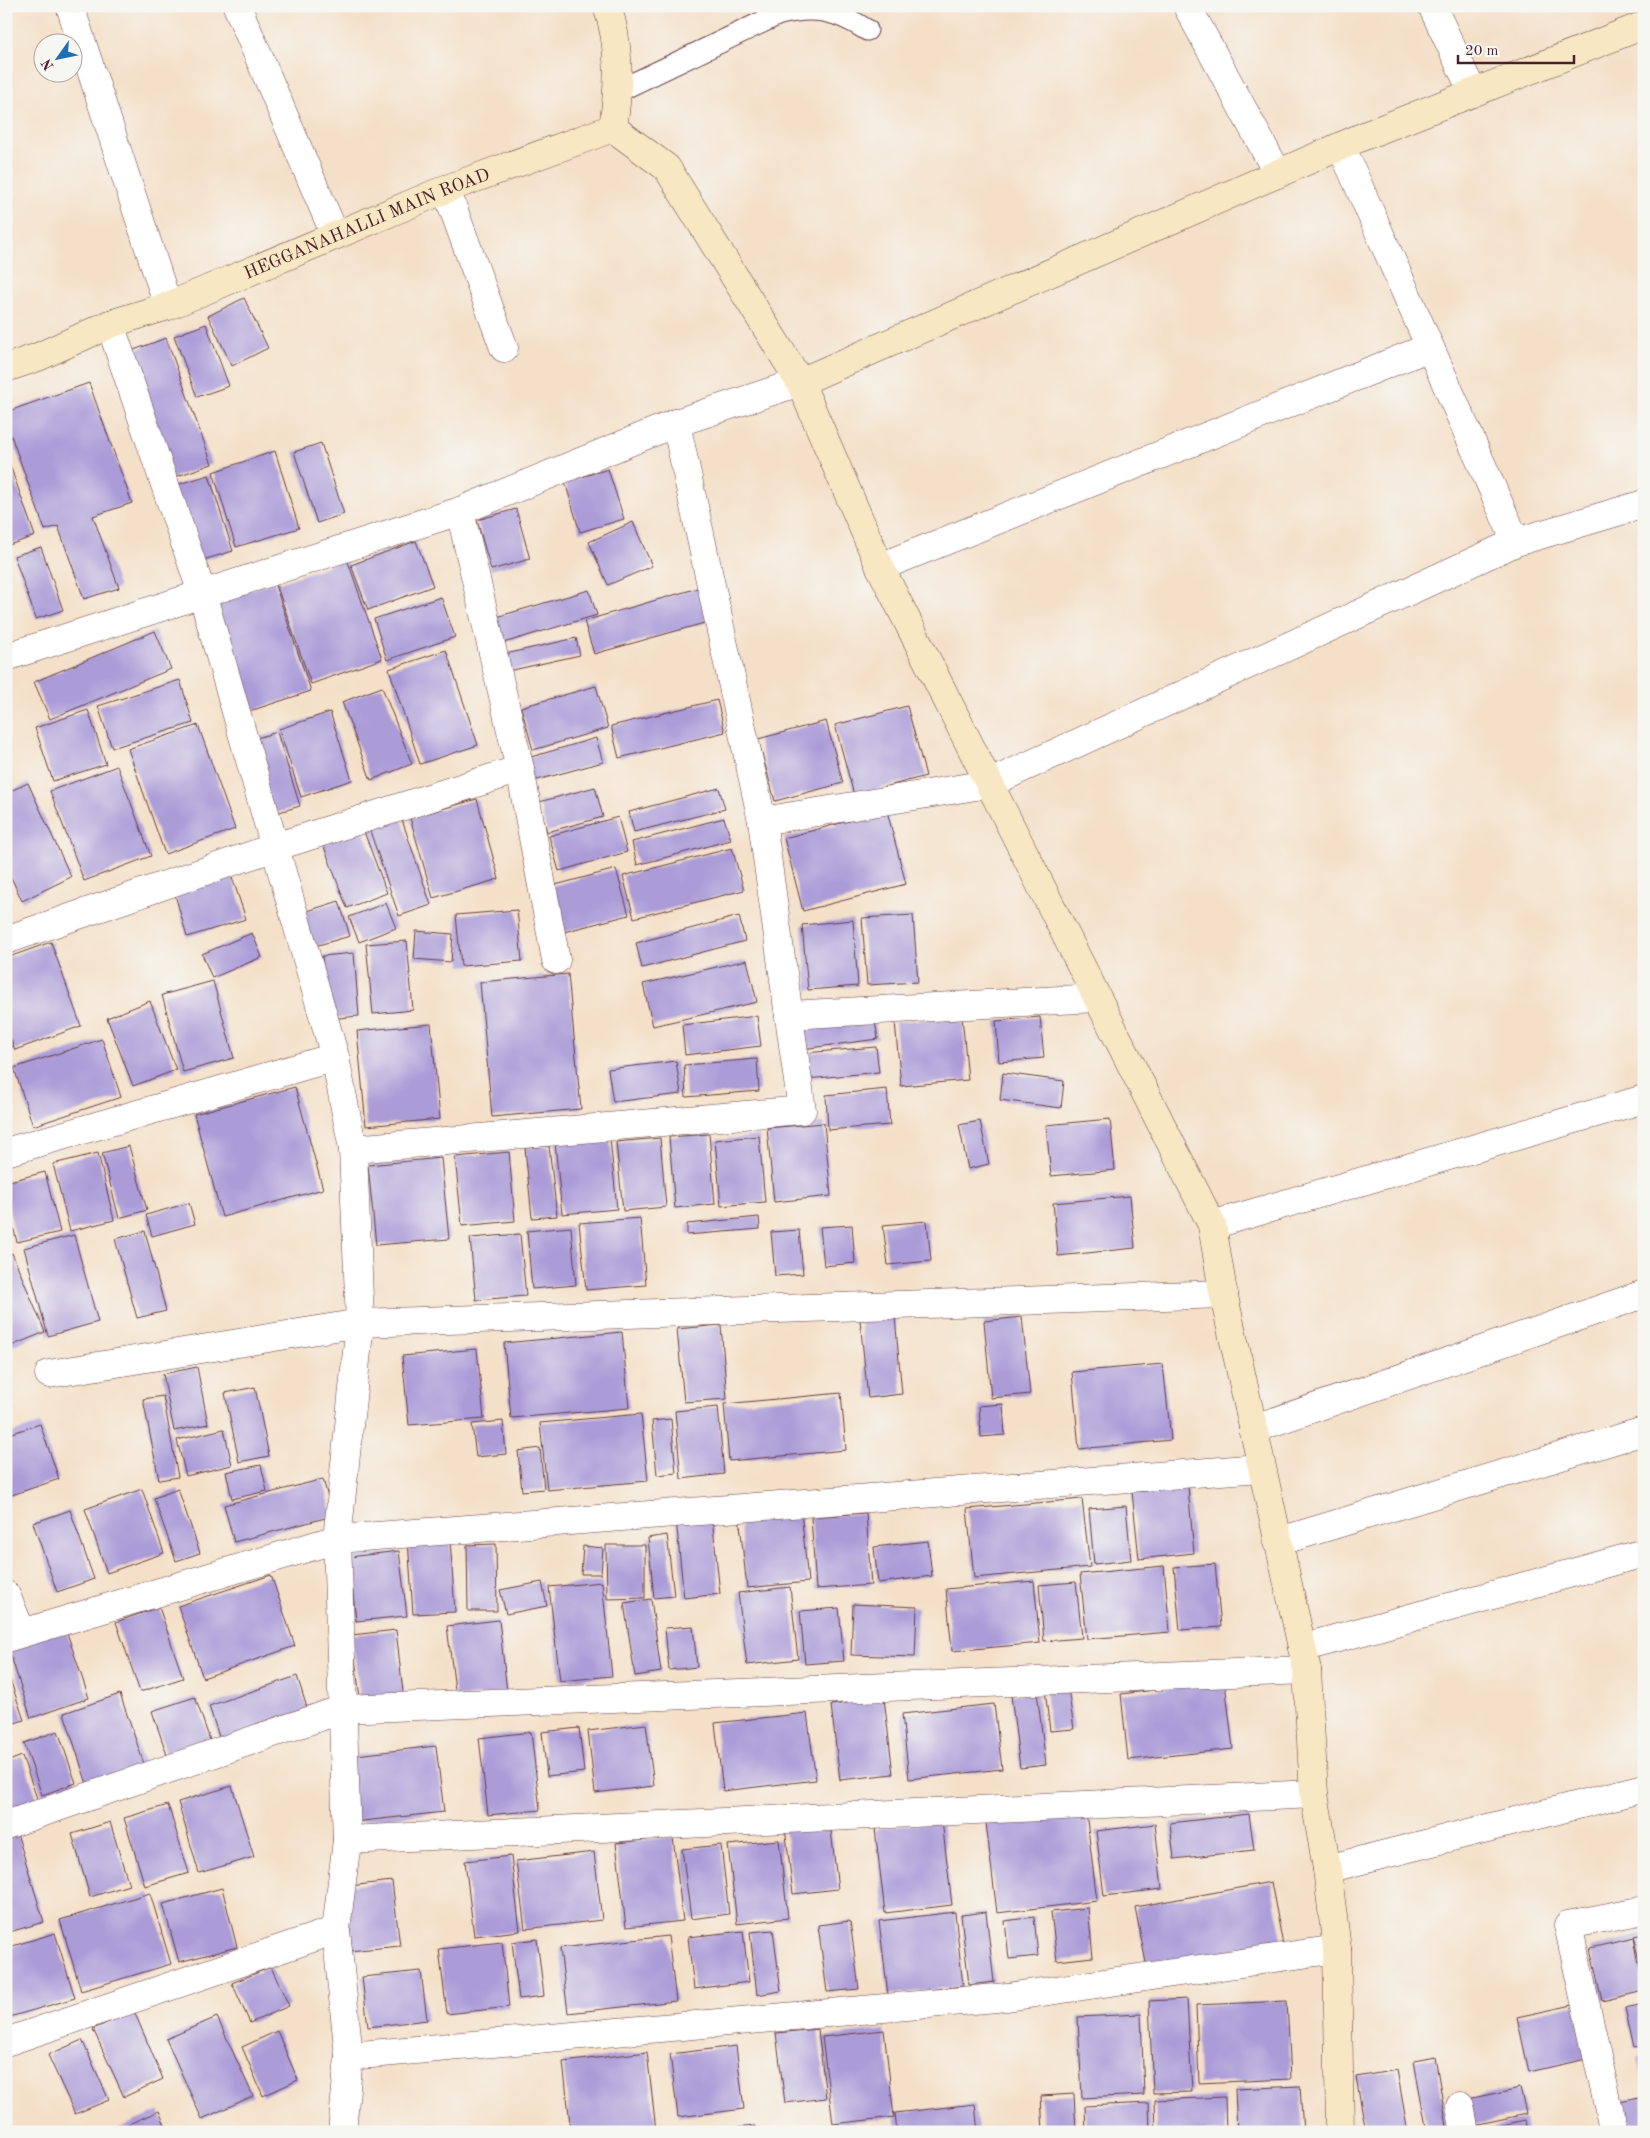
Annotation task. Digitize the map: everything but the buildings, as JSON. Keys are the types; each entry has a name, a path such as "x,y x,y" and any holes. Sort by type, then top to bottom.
{"street":[{"path":"70,6 168,306"},
{"path":"237,6 335,236"},
{"path":"607,6 617,56 618,91 613,128 667,168 800,382 880,568 1212,1224 1224,1294 1260,1468 1304,1659 1314,1794 1338,1948 1340,2132"},
{"path":"1187,6 1278,174"},
{"path":"1432,6 1473,93"},
{"path":"6,658 460,511 676,423 800,382 1342,146 1644,25"},
{"name":"HEGGANAHALLI MAIN ROAD","path":"6,368 38,357 110,324 168,306 446,189 613,128"},
{"path":"1342,146 1516,542"},
{"path":"446,189 504,348"},
{"path":"110,324 202,593 335,1057 353,1149 360,1324 338,1538 347,1840 336,1930 348,2056 342,2132"},
{"path":"880,568 1430,347"},
{"path":"353,1149 802,1110 762,821 676,423"},
{"path":"762,821 988,784 1516,542 1644,504"},
{"path":"460,511 520,769 556,960"},
{"path":"6,940 275,847 520,769"},
{"path":"789,1015 1097,998"},
{"path":"6,1152 335,1057"},
{"path":"1212,1224 1644,1099"},
{"path":"50,1374 360,1324 1224,1294"},
{"path":"1253,1429 1644,1294"},
{"path":"1277,1542 1644,1431"},
{"path":"6,1595 14,1635 338,1538 1260,1468"},
{"path":"6,1825 343,1709 1304,1659 1644,1553"},
{"path":"1327,1869 1644,1788"},
{"path":"347,1840 1314,1794"},
{"path":"1614,2132 1568,1925 1644,1910"},
{"path":"6,2042 336,1930"},
{"path":"348,2056 1007,1997 1338,1948"}],"lane":[{"path":"618,91 776,15 797,10 844,16 867,30"}]}
